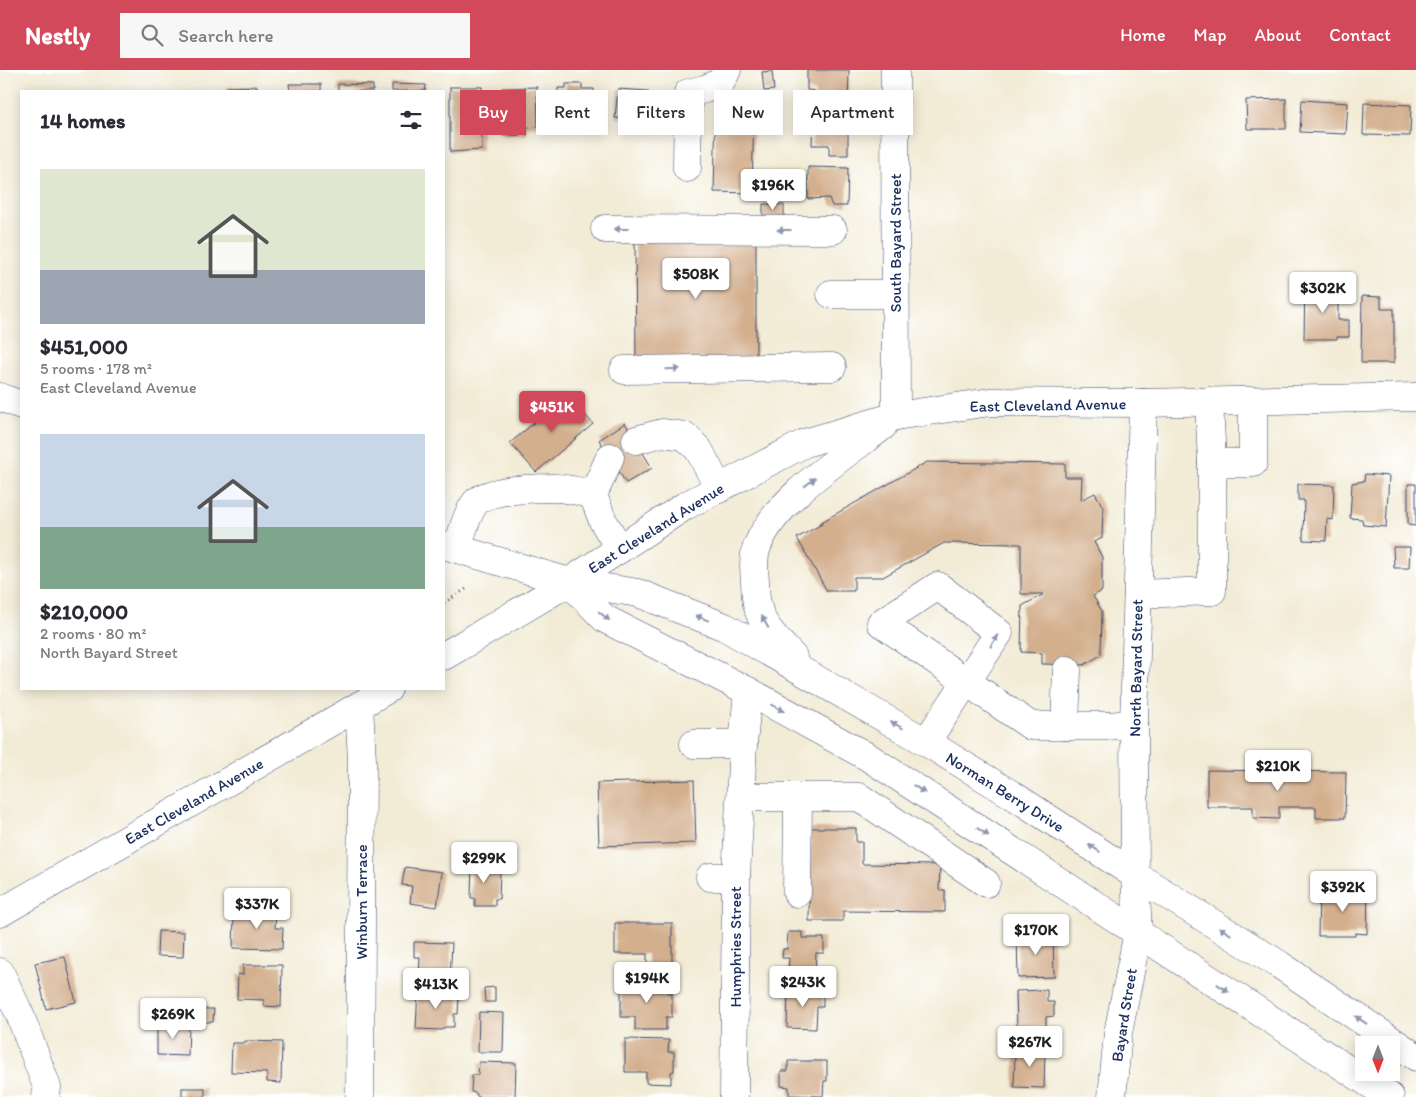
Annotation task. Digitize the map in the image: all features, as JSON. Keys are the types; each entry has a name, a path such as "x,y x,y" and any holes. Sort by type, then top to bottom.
{"main road":[{"path":"687,168 688,93 705,90 721,82 727,70"},
{"name":"South Bayard Street","path":"895,70 896,416"},
{"path":"605,229 833,230"},
{"path":"831,294 895,294"},
{"path":"624,370 832,367"},
{"name":"East Cleveland Avenue","path":"445,655 569,582 685,506 805,443 896,416 990,402 1143,403 1416,397"},
{"path":"1212,463 1253,463 1253,401"},
{"path":"1138,594 1212,591 1212,463 1209,402"},
{"name":"North Bayard Street","path":"1138,932 1135,875 1134,724 1143,403"},
{"path":"807,673 771,633 762,618 755,594 754,567 756,549 764,531 781,508 797,492 896,416"},
{"path":"636,440 662,433 685,436 699,450 719,489"},
{"path":"610,457 593,494 603,521 620,549"},
{"path":"450,547 476,502 488,494 556,488 593,494"},
{"name":"Norman Berry Drive","path":"450,547 569,582 638,593 725,627 926,742 1014,796 1135,875 1280,964 1416,1057"},
{"name":"Norman Berry Drive","path":"569,582 605,619 748,691 868,757 1390,1097"},
{"path":"926,742 968,682 998,633 938,586 881,623 968,682 1031,726 1134,724"},
{"path":"1065,726 1067,670"},
{"name":"East Cleveland Avenue","path":"0,913 359,698 385,690"},
{"name":"Humphries Street","path":"734,1097 723,877 741,797 748,691"},
{"name":"Winburn Terrace","path":"359,698 362,760 360,1097"},
{"path":"694,744 743,744"},
{"path":"741,797 859,797 986,883"},
{"path":"797,893 798,797"},
{"name":"Bayard Street","path":"1112,1097 1118,1033 1138,932"},
{"path":"1,977 10,1021 47,1087 46,1097"}],"path":[{"path":"445,601 466,589"}],"building":[{"path":"807,70 849,70 848,90 807,90"},
{"path":"772,71 774,90 764,90 762,72"},
{"path":"289,84 321,84 321,90 290,90"},
{"path":"338,84 373,85 373,90 338,90"},
{"path":"392,84 426,85 425,90 392,90"},
{"path":"566,84 582,84 582,89 594,90 558,90 558,88 566,88"},
{"path":"257,86 257,90 227,90 227,87"},
{"path":"450,87 482,87 482,90 460,90 460,135 482,135 482,150 450,152"},
{"path":"537,87 536,127 527,128 527,135 503,136 526,135 526,90 502,90 502,88"},
{"path":"618,89 633,90 618,90 618,118 615,118"},
{"path":"1286,99 1286,129 1247,129 1246,100"},
{"path":"1302,100 1348,103 1346,134 1300,132"},
{"path":"1364,103 1411,105 1410,136 1363,135"},
{"path":"715,135 753,135 752,193 714,192"},
{"path":"812,135 848,135 848,155 829,155 829,145 812,145"},
{"path":"808,167 848,168 847,206 832,206 829,198 808,199"},
{"path":"763,204 784,205 784,217 763,217"},
{"path":"635,241 756,241 756,360 636,358"},
{"path":"1305,281 1318,281 1318,288 1333,289 1333,297 1338,297 1338,320 1349,320 1349,337 1304,339"},
{"path":"1362,296 1381,297 1381,309 1394,309 1394,363 1361,363"},
{"path":"568,394 593,424 536,472 510,443"},
{"path":"625,423 652,468 626,483 599,440"},
{"path":"927,462 1065,464 1065,477 1082,477 1081,500 1095,493 1103,507 1102,538 1094,542 1102,557 1102,591 1093,596 1102,611 1101,655 1084,665 1042,664 1042,653 1021,652 1022,606 1044,594 1021,594 1021,544 944,543 883,577 854,577 854,591 827,591 797,538"},
{"path":"1365,474 1389,476 1386,527 1363,525 1362,519 1350,518 1352,483 1364,481"},
{"path":"1298,484 1334,485 1333,520 1327,519 1326,541 1303,540 1304,500 1298,500"},
{"path":"1408,484 1416,484 1416,526 1408,525"},
{"path":"1393,547 1410,547 1409,568 1394,568"},
{"path":"1207,770 1346,772 1345,818 1316,818 1316,807 1279,807 1279,819 1253,818 1253,807 1207,807"},
{"path":"694,780 696,843 599,846 597,783"},
{"path":"810,828 856,828 856,842 862,842 862,864 940,865 939,890 945,890 945,912 843,911 843,921 809,921"},
{"path":"472,860 488,860 487,872 500,872 499,899 495,899 495,906 475,906 475,898 471,898"},
{"path":"405,867 442,872 437,907 410,903 412,886 402,885"},
{"path":"1353,889 1368,890 1367,934 1355,933 1355,936 1318,936 1319,892 1353,893"},
{"path":"242,909 276,910 275,928 283,928 282,949 233,948 234,914 242,914"},
{"path":"615,923 672,923 672,966 647,966 647,954 615,954"},
{"path":"158,931 184,932 183,957 157,956"},
{"path":"788,932 802,932 802,938 824,938 824,953 816,953 815,974 788,973 789,958 782,958 783,949 787,949"},
{"path":"1053,933 1054,977 1018,978 1017,934"},
{"path":"414,942 452,943 450,978 419,976 420,957 414,957"},
{"path":"65,957 76,1002 46,1009 35,963"},
{"path":"243,965 282,965 281,1007 264,1006 264,1000 237,999 238,974 243,975"},
{"path":"621,981 667,981 667,993 672,993 672,1017 666,1017 666,1030 635,1030 635,1017 621,1017"},
{"path":"803,985 803,991 823,992 823,1007 817,1007 816,1029 787,1028 788,986"},
{"path":"418,987 432,988 432,995 459,996 458,1014 454,1014 454,1027 445,1027 441,1030 416,1029"},
{"path":"495,987 495,1002 485,1002 484,988"},
{"path":"1047,990 1047,1002 1054,1002 1054,1016 1046,1017 1046,1026 1017,1027 1016,991"},
{"path":"193,1009 214,1009 213,1022 193,1022"},
{"path":"479,1012 504,1013 503,1052 478,1052"},
{"path":"157,1025 189,1026 188,1056 157,1055"},
{"path":"625,1039 669,1040 668,1052 674,1052 674,1071 671,1072 671,1084 646,1083 646,1072 625,1072"},
{"path":"245,1041 282,1042 281,1083 267,1082 267,1073 231,1072 232,1043 244,1043"},
{"path":"1028,1043 1041,1043 1041,1052 1045,1052 1044,1088 1014,1087 1015,1052 1028,1052"},
{"path":"788,1061 827,1061 827,1081 824,1081 823,1096 789,1095 789,1087 781,1086 781,1071 788,1071"},
{"path":"479,1062 516,1063 515,1097 478,1097 476,1093 471,1092 472,1075 478,1075"},
{"path":"182,1088 205,1088 205,1097 182,1097"}]}
